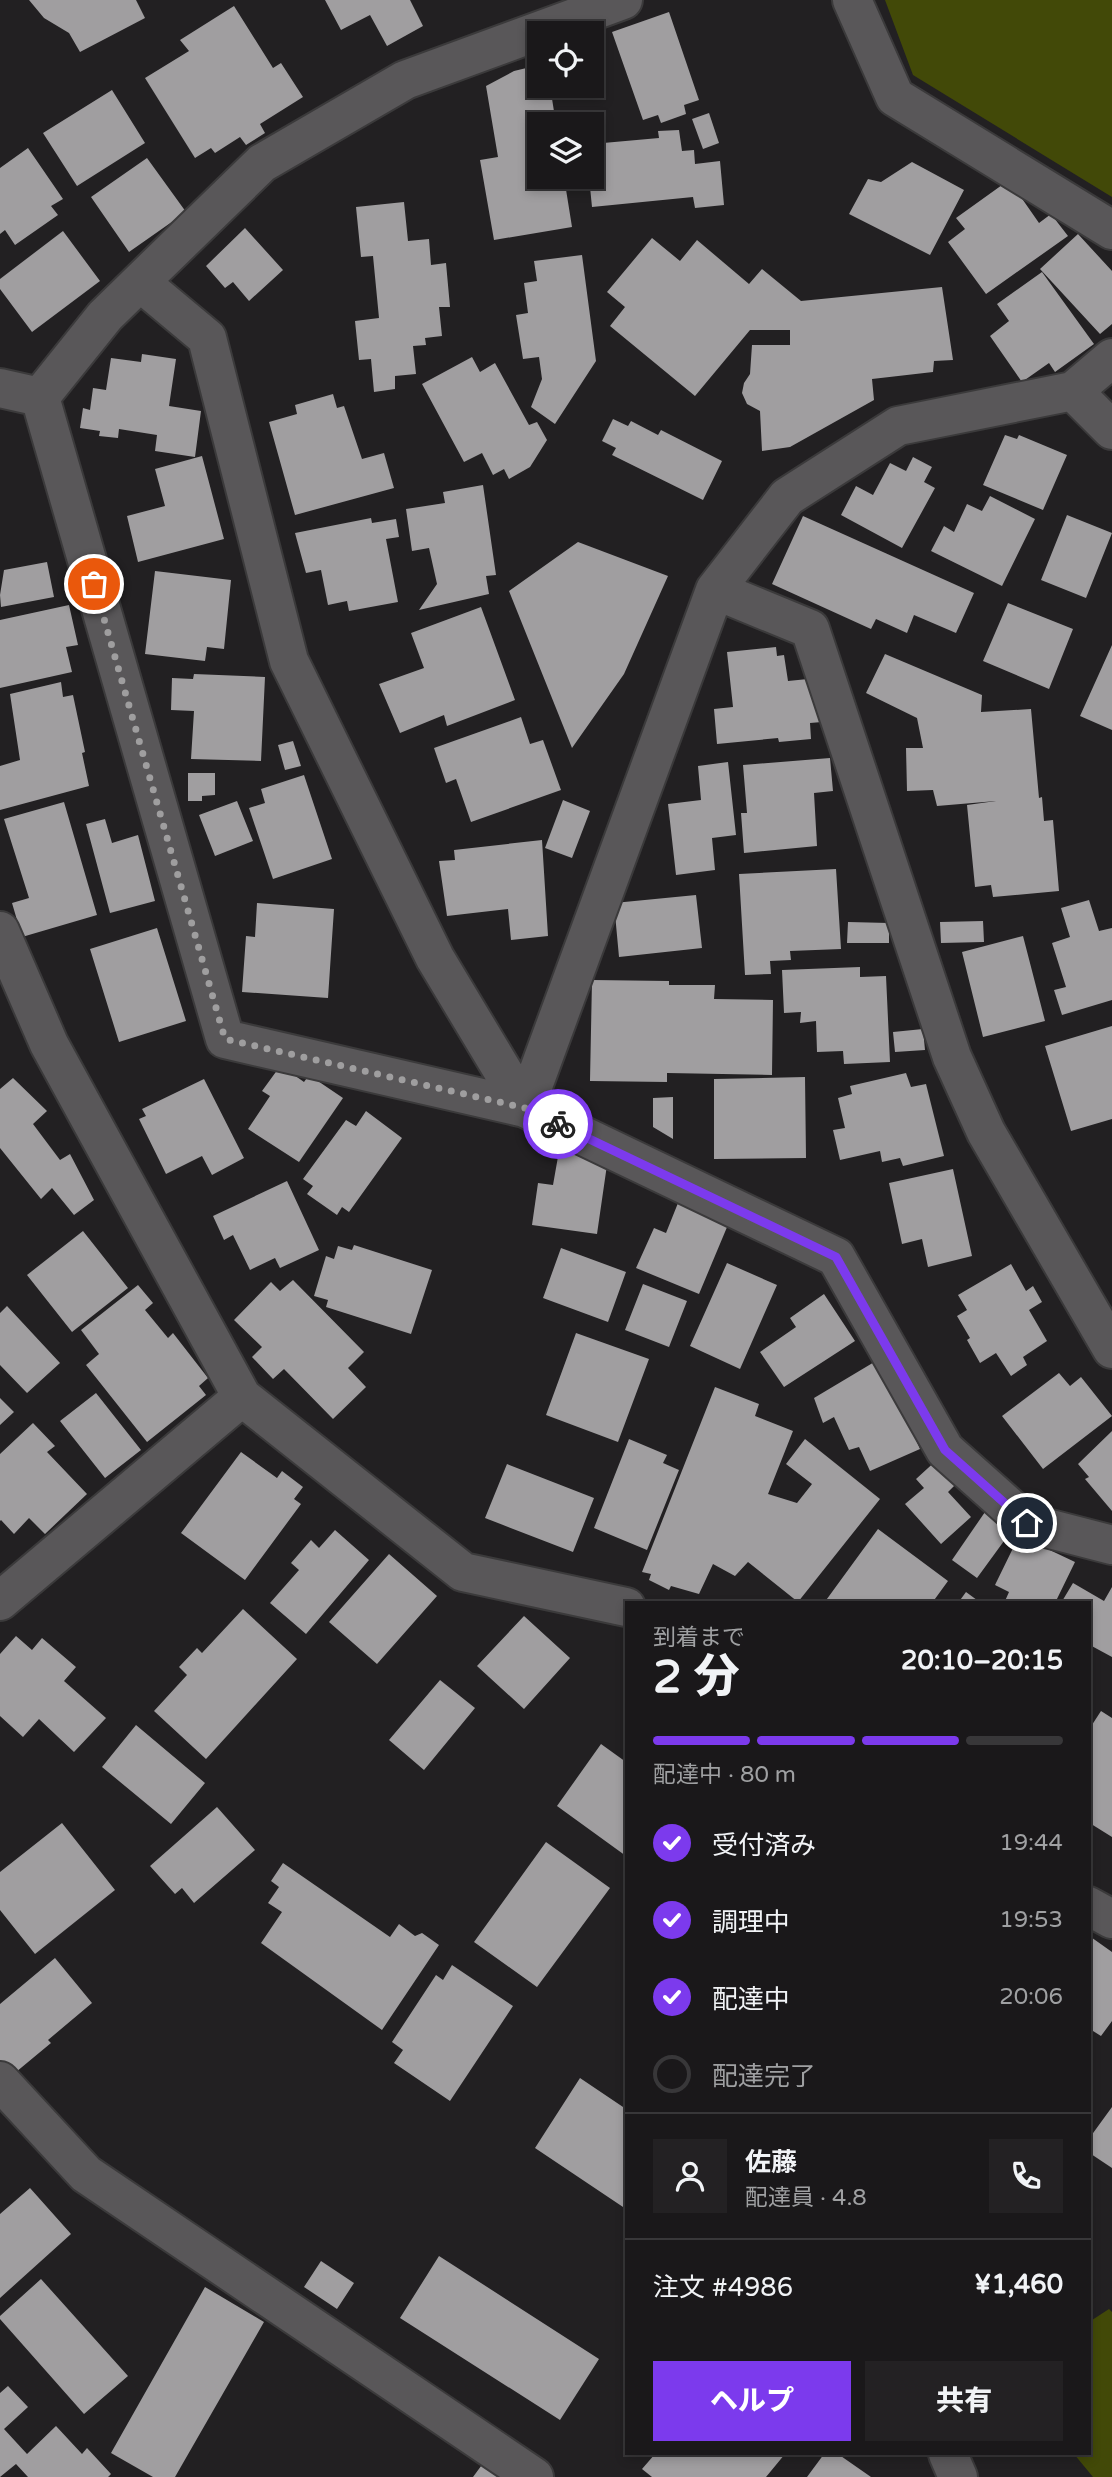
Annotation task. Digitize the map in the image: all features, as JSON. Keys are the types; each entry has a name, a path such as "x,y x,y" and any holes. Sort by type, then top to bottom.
{"street":[{"path":"40,397 105,316 262,163 405,80 623,0"},
{"path":"852,0 894,97 1112,230"},
{"path":"140,282 207,338 289,662 435,958 525,1108"},
{"path":"525,1108 715,590 787,497 898,426 1073,391 1112,358"},
{"path":"0,388 40,397"},
{"path":"1073,391 1112,430"},
{"path":"40,397 225,1039 525,1108 836,1257 945,1450 1027,1523 1112,1545"},
{"path":"715,590 810,629 952,1057 986,1132 1112,1349"},
{"path":"0,931 49,1044 242,1397 463,1572 625,1607"},
{"path":"0,1601 242,1397"},
{"path":"1091,1908 1112,1919"},
{"path":"0,2081 86,2174 534,2477"},
{"path":"948,2455 958,2477"}],"green space":[{"path":"885,0 1112,0 1112,197 913,75"},
{"path":"1109,2309 1112,2312 1112,2477 1093,2477 1075,2455 1091,2455 1091,2321"}],"building":[{"path":"29,0 136,0 145,18 80,52 69,33 44,18"},
{"path":"325,0 410,0 423,26 387,46 370,15 341,30"},
{"path":"234,6 273,68 281,63 303,97 260,124 265,133 246,145 240,137 215,153 211,148 195,158 145,78 189,51 180,40"},
{"path":"669,12 699,100 684,105 686,114 661,123 658,115 643,120 612,32"},
{"path":"527,68 527,98 552,98 554,112 527,112 527,189 566,189 572,227 494,240 480,160 498,157 486,86 514,71"},
{"path":"112,90 145,143 77,186 43,133"},
{"path":"709,113 719,143 703,149 692,119"},
{"path":"679,130 682,151 694,150 695,164 720,161 724,205 695,208 693,197 592,207 590,189 604,189 604,143 659,138 658,131"},
{"path":"28,148 63,199 51,206 58,215 15,245 5,230 0,234 0,168"},
{"path":"147,158 186,212 129,252 91,197"},
{"path":"912,162 964,190 930,255 849,214 868,179 881,182"},
{"path":"1009,180 1039,223 1051,214 1068,236 986,294 948,242 965,229 956,218"},
{"path":"404,202 408,241 429,239 431,265 446,263 450,307 439,307 442,336 425,338 426,345 413,346 416,374 395,376 395,389 374,392 371,359 359,360 355,321 379,318 373,256 361,257 356,207"},
{"path":"245,228 283,270 249,301 233,282 225,288 206,266"},
{"path":"63,231 100,281 32,332 0,289 0,279"},
{"path":"1078,234 1112,271 1112,324 1100,334 1040,269"},
{"path":"652,238 680,261 697,240 749,284 762,269 801,301 942,287 953,360 934,361 933,372 872,379 874,400 790,447 762,451 760,411 747,404 742,393 750,374 752,345 790,345 790,330 750,330 695,396 610,326 625,307 607,292"},
{"path":"582,255 596,361 555,424 531,407 542,379 539,357 523,359 516,315 528,313 524,283 537,281 534,261"},
{"path":"1042,272 1094,344 1055,372 1049,363 1022,382 990,336 1009,321 997,304"},
{"path":"142,354 176,359 169,406 201,411 195,457 155,451 157,435 119,429 118,438 99,436 100,431 80,428 83,408 90,410 93,388 106,390 111,358 141,362"},
{"path":"472,357 480,372 495,363 529,425 537,422 547,440 530,467 509,479 504,469 493,475 482,453 464,462 422,384"},
{"path":"333,394 337,408 344,406 362,459 384,453 394,488 295,515 269,422 297,414 295,405"},
{"path":"613,419 628,426 631,421 658,435 661,430 722,461 703,500 612,455 616,448 602,441"},
{"path":"1005,435 1017,439 1019,435 1067,455 1043,510 983,485"},
{"path":"202,456 224,539 138,562 127,516 165,506 155,469"},
{"path":"913,457 932,467 924,482 935,488 902,548 841,515 856,486 873,495 890,463 906,471"},
{"path":"483,485 496,575 486,576 489,594 419,610 437,584 429,548 412,551 406,509 445,503 443,492"},
{"path":"990,496 1035,519 1002,586 931,551 944,526 954,532 967,504 982,511"},
{"path":"1067,515 1112,533 1086,598 1041,580"},
{"path":"803,516 974,593 956,633 914,615 907,633 876,619 871,629 772,584"},
{"path":"371,518 372,523 396,519 399,537 386,539 398,602 349,611 347,601 328,605 321,570 306,573 295,533"},
{"path":"578,542 668,576 624,674 572,748 509,591"},
{"path":"47,562 54,597 1,607 4,570"},
{"path":"155,571 231,580 224,649 207,647 205,661 145,654"},
{"path":"1008,603 1073,629 1049,689 983,661"},
{"path":"69,605 78,645 66,647 72,672 0,688 0,620"},
{"path":"481,607 515,700 447,726 444,715 400,733 379,684 424,668 411,633"},
{"path":"1112,645 1112,730 1080,716"},
{"path":"776,647 777,656 784,655 788,681 818,678 822,722 810,723 811,739 779,742 778,738 717,744 714,709 733,707 727,652"},
{"path":"885,654 982,695 981,712 1031,709 1039,798 1042,797 1044,821 1053,820 1059,891 993,897 991,885 975,887 967,805 996,801 937,806 933,790 907,791 906,748 923,748 917,718 866,693"},
{"path":"194,674 265,677 261,761 191,759 194,711 171,710 172,678 193,679"},
{"path":"61,682 63,697 73,695 89,786 0,810 0,766 20,760 10,694"},
{"path":"521,717 530,744 543,740 561,790 471,822 456,779 446,783 434,748"},
{"path":"293,741 301,766 285,770 278,745"},
{"path":"830,758 833,791 814,793 817,846 744,853 741,813 747,813 743,765"},
{"path":"728,762 736,835 712,838 715,870 676,875 668,804 701,800 698,766"},
{"path":"188,773 215,773 215,795 202,796 202,801 188,801"},
{"path":"304,775 332,859 273,879 249,808 265,803 261,789"},
{"path":"563,800 590,811 572,858 545,848"},
{"path":"237,801 253,841 215,856 199,815"},
{"path":"64,802 97,915 22,937 12,903 29,898 4,819"},
{"path":"105,819 112,843 138,835 155,901 110,913 86,824"},
{"path":"542,840 548,936 511,940 508,909 447,916 439,861 455,860 454,850"},
{"path":"836,869 841,949 790,951 791,960 770,961 771,974 745,975 739,874"},
{"path":"696,895 702,948 619,957 614,903"},
{"path":"1089,900 1099,931 1112,928 1112,1000 1062,1015 1054,990 1066,987 1052,943 1070,937 1061,908"},
{"path":"257,903 334,909 328,998 242,992 246,936 255,937"},
{"path":"983,921 984,942 941,943 940,922"},
{"path":"848,922 889,923 889,943 847,943"},
{"path":"157,928 186,1021 119,1042 90,949"},
{"path":"1023,936 1045,1021 983,1037 962,952"},
{"path":"860,967 860,977 886,976 890,1062 844,1064 843,1051 817,1052 816,1021 800,1023 801,1012 784,1013 782,970"},
{"path":"592,980 669,981 669,985 715,985 714,999 773,1000 772,1075 667,1073 667,1082 590,1081"},
{"path":"1112,1026 1112,1119 1071,1131 1045,1046"},
{"path":"923,1029 925,1050 895,1052 893,1032"},
{"path":"278,1069 284,1074 287,1070 304,1082 309,1075 343,1098 299,1162 248,1129 270,1096 262,1091"},
{"path":"906,1073 911,1087 926,1084 944,1156 903,1166 900,1158 882,1162 880,1151 840,1160 833,1130 845,1128 838,1098 852,1094 850,1086"},
{"path":"805,1077 806,1158 714,1159 714,1079"},
{"path":"13,1078 47,1111 33,1124 60,1160 70,1154 94,1200 74,1215 52,1188 41,1199 0,1148 0,1089"},
{"path":"204,1079 244,1158 212,1175 202,1156 166,1174 139,1119 146,1116 142,1109"},
{"path":"673,1097 673,1139 653,1127 653,1098"},
{"path":"366,1111 402,1138 349,1212 342,1207 337,1215 307,1194 313,1186 303,1179 346,1120 356,1126"},
{"path":"559,1151 608,1158 597,1234 532,1225 538,1183 553,1185"},
{"path":"953,1169 972,1256 928,1267 922,1239 902,1244 889,1183"},
{"path":"287,1181 319,1250 280,1268 275,1258 250,1270 233,1235 224,1240 213,1216"},
{"path":"678,1203 730,1220 699,1294 636,1268 654,1228 666,1233"},
{"path":"83,1231 128,1288 72,1332 27,1275"},
{"path":"354,1245 432,1270 411,1334 326,1307 328,1300 314,1296 326,1256 334,1259 338,1246 352,1250"},
{"path":"561,1248 626,1272 608,1322 543,1298"},
{"path":"727,1263 777,1285 740,1369 690,1346"},
{"path":"1011,1264 1026,1291 1033,1286 1042,1302 1029,1310 1047,1341 1023,1357 1027,1365 1011,1376 996,1353 980,1363 957,1316 967,1310 958,1295"},
{"path":"293,1280 364,1352 348,1368 366,1387 333,1419 284,1369 273,1379 252,1357 262,1347 234,1320 271,1282 280,1291"},
{"path":"643,1284 687,1301 669,1347 625,1330"},
{"path":"138,1285 153,1303 145,1310 168,1338 173,1333 208,1378 199,1386 206,1395 147,1442 86,1365 99,1354 81,1330"},
{"path":"824,1294 855,1341 784,1387 760,1352 796,1327 790,1318"},
{"path":"7,1306 60,1363 27,1393 0,1365 0,1313"},
{"path":"576,1333 649,1359 618,1442 546,1415"},
{"path":"886,1355 920,1449 870,1471 859,1447 849,1450 834,1417 823,1423 814,1398"},
{"path":"1059,1373 1070,1386 1081,1377 1112,1416 1043,1469 1002,1416"},
{"path":"715,1387 759,1404 755,1416 793,1431 768,1494 797,1503 812,1484 786,1464 805,1439 880,1499 799,1601 748,1562 735,1576 713,1564 699,1594 671,1586 669,1590 649,1580 651,1574 642,1572"},
{"path":"96,1393 141,1450 105,1478 60,1421"},
{"path":"0,1398 14,1412 0,1425"},
{"path":"33,1423 55,1446 47,1452 87,1494 45,1534 29,1518 14,1534 0,1521 0,1454"},
{"path":"1112,1431 1112,1511 1085,1479 1089,1477 1078,1464"},
{"path":"629,1439 667,1455 663,1463 679,1470 647,1550 594,1528"},
{"path":"241,1452 277,1478 282,1471 303,1487 294,1499 301,1504 245,1580 181,1533"},
{"path":"939,1458 960,1480 948,1492 971,1517 941,1544 905,1504 924,1488 916,1479"},
{"path":"507,1464 594,1498 573,1552 485,1518"},
{"path":"985,1512 1012,1530 977,1578 952,1560"},
{"path":"878,1529 948,1581 933,1601 825,1601"},
{"path":"335,1530 369,1560 306,1634 270,1603 299,1570 291,1563 311,1540 319,1548"},
{"path":"1016,1542 1033,1551 1037,1544 1075,1562 1056,1601 1005,1601 1009,1592 995,1585"},
{"path":"389,1554 437,1596 377,1664 329,1622"},
{"path":"1073,1583 1104,1601 1112,1587 1112,1657 1091,1646 1091,1601 1062,1601"},
{"path":"966,1592 978,1601 959,1601"},
{"path":"243,1609 297,1659 206,1759 154,1711 187,1675 179,1667 197,1648 202,1653"},
{"path":"524,1616 570,1658 524,1709 477,1666"},
{"path":"16,1636 32,1650 42,1638 76,1667 64,1681 106,1718 74,1752 39,1719 23,1737 0,1716 0,1654"},
{"path":"440,1680 475,1708 424,1770 389,1740"},
{"path":"1101,1711 1112,1718 1112,1837 1091,1824 1091,1726"},
{"path":"136,1725 205,1783 171,1824 102,1767"},
{"path":"601,1744 625,1761 625,1855 557,1806"},
{"path":"217,1807 255,1850 194,1903 182,1888 175,1894 150,1866"},
{"path":"62,1823 115,1890 35,1954 0,1910 0,1872"},
{"path":"546,1842 610,1888 537,1987 474,1942"},
{"path":"283,1863 390,1937 399,1924 415,1936 422,1933 439,1945 382,2030 261,1943 282,1912 268,1903 279,1887 271,1881"},
{"path":"1091,1937 1112,1952 1112,2021 1101,2036 1093,2031 1091,2033"},
{"path":"55,1958 92,2003 48,2040 51,2043 10,2077 0,2065 0,2004"},
{"path":"452,1965 513,2006 450,2101 394,2063 403,2050 392,2042 436,1975 443,1980"},
{"path":"580,2078 625,2108 625,2208 535,2148"},
{"path":"1112,2107 1112,2168 1091,2154 1091,2136"},
{"path":"30,2188 71,2234 0,2298 0,2214"},
{"path":"439,2256 599,2359 560,2420 400,2318"},
{"path":"321,2261 354,2283 337,2309 304,2287"},
{"path":"41,2279 128,2376 84,2414 0,2319 0,2316"},
{"path":"205,2287 264,2322 175,2477 153,2477 111,2453"},
{"path":"8,2386 28,2407 4,2429 27,2454 56,2426 82,2454 87,2448 111,2474 108,2477 28,2477 16,2464 0,2477 0,2393"},
{"path":"654,2455 784,2455 766,2477 652,2477 642,2469"},
{"path":"823,2455 839,2455 871,2477 807,2477"},
{"path":"484,2462 504,2477 473,2477"}],"way so far":[{"path":"94,584 225,1039 525,1108 558,1124"}],"route":[{"path":"558,1124 836,1257 945,1450 1027,1523"}]}
